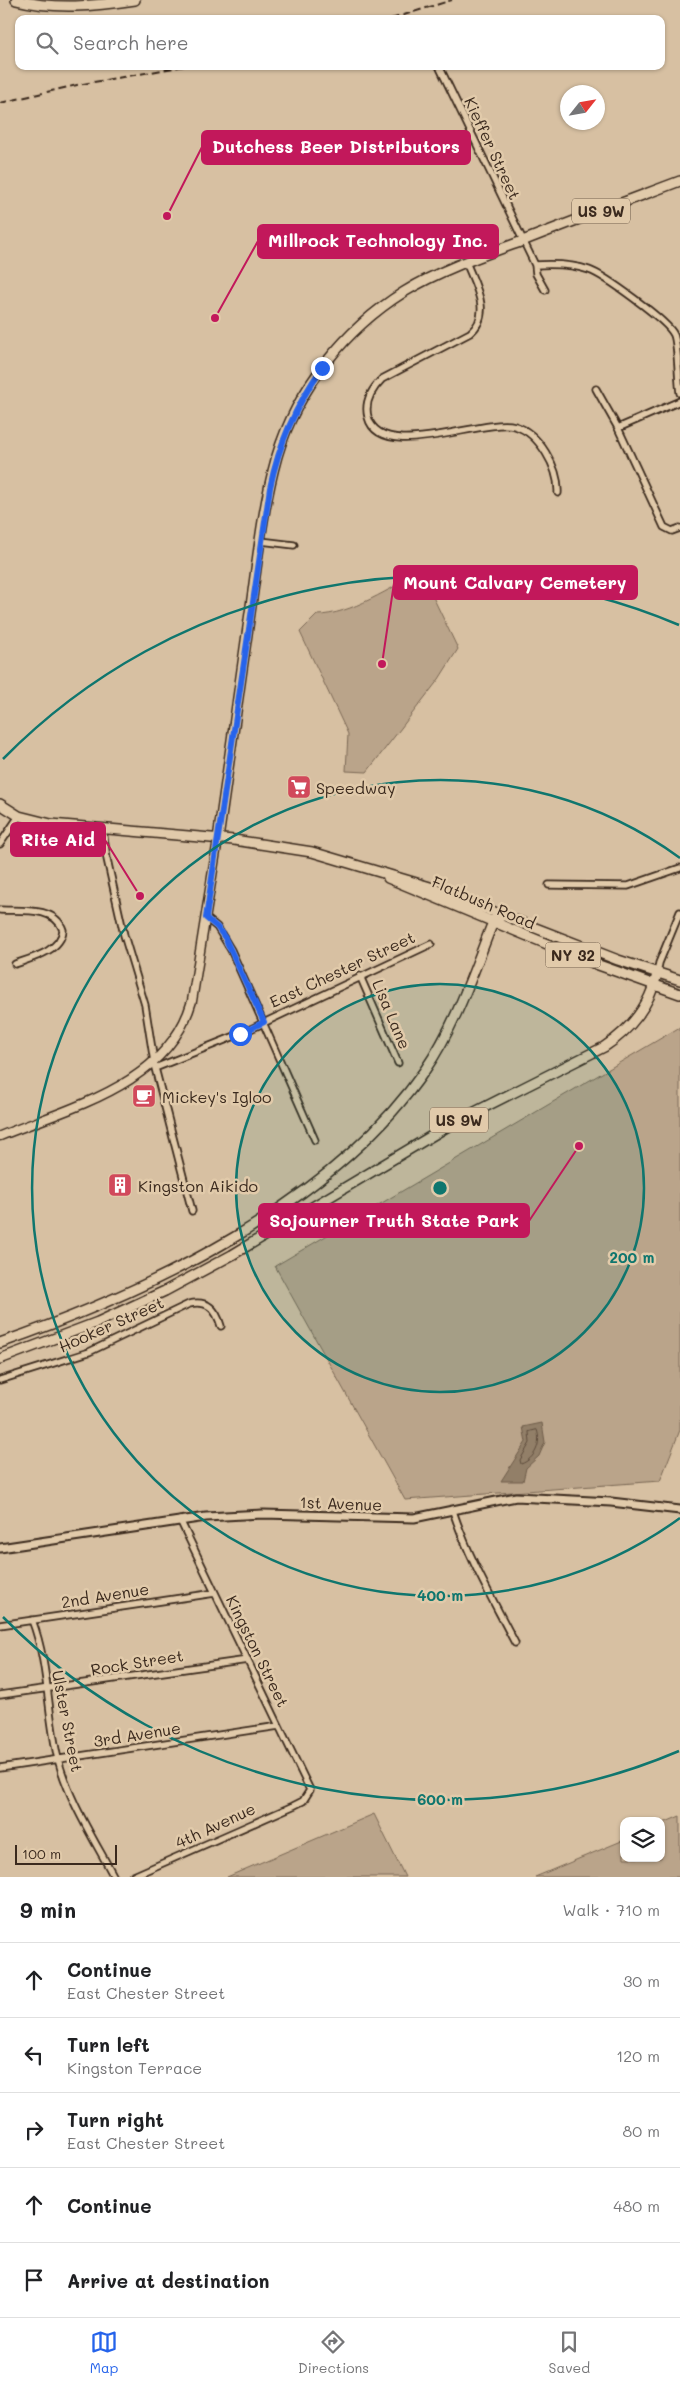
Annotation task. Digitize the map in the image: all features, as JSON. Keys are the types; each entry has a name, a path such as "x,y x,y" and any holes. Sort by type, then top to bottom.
{"main road":[{"path":"16,0 49,6 135,0"},
{"name":"US 9W","path":"218,839 261,541 273,471 283,440 304,396 322,368 344,342 379,310 415,286 466,262 680,181"},
{"name":"Flatbush Road","path":"0,804 19,816 50,824 281,846 363,867 413,881 657,974 680,980"},
{"name":"East Chester Street","path":"0,1136 111,1090 130,1080 155,1065 175,1038 189,1011 218,839"},
{"name":"Flatbush Road","path":"363,867 492,922 654,986 680,994"},
{"path":"0,1343 92,1308 181,1265 261,1220 338,1163 403,1098 436,1053 460,1005 492,922 496,918 506,915"},
{"name":"US 9W","path":"0,1359 90,1326 165,1291 232,1255 470,1114 594,1053 612,1042 628,1028 646,1003 657,974"}],"street":[{"name":"Kieffer Street","path":"441,70 535,265 536,274 544,290"},
{"path":"466,262 480,302 481,322 470,333 382,379 373,388 368,402 369,422 381,434 401,437 449,434 501,425 524,429 533,435 550,462 558,485 558,493"},
{"path":"535,265 571,265 589,270 603,277 656,316 674,335 680,393"},
{"path":"596,389 618,428 664,527 672,531 680,528"},
{"path":"618,428 680,401"},
{"path":"261,541 294,545"},
{"path":"0,844 19,816"},
{"path":"103,829 107,859 124,935 145,1005 155,1065 192,1211"},
{"path":"549,885 628,886 680,868"},
{"path":"0,910 47,914 58,920 63,930 60,941 54,946 15,964"},
{"path":"657,974 659,963 680,912"},
{"path":"206,918 217,927 225,938 315,1140"},
{"name":"East Chester Street","path":"155,1065 264,1022 431,944"},
{"name":"Lisa Lane","path":"360,976 398,1063"},
{"name":"Hooker Street","path":"0,1380 89,1352 189,1304 206,1303 212,1308 221,1326"},
{"name":"1st Avenue","path":"0,1548 180,1520 263,1514 404,1518 453,1511 516,1497 532,1496 680,1510"},
{"path":"453,1511 462,1540 492,1603 515,1643"},
{"name":"Kingston Street","path":"180,1520 308,1783 308,1795"},
{"name":"2nd Avenue","path":"0,1625 215,1593"},
{"name":"Ulster Street","path":"32,1620 38,1638 58,1760 66,1784 114,1877"},
{"name":"Rock Street","path":"0,1695 248,1660"},
{"name":"3rd Avenue","path":"0,1768 279,1726"},
{"name":"4th Avenue","path":"132,1877 293,1806 308,1795"}],"shaded area":[{"path":"421,572 458,649 439,679 367,772 346,771 348,734 300,632 317,615 330,614 357,605"},
{"path":"680,1027 680,1430 660,1481 405,1500 275,1266"},
{"path":"374,1814 405,1877 227,1877"},
{"path":"680,1816 680,1877 535,1877 620,1842 620,1862 665,1862 665,1822"}],"water":[{"path":"542,1423 545,1442 539,1456 526,1468 523,1481 501,1481 526,1442 523,1427"}],"railway":[{"path":"404,15 452,0"},
{"path":"0,103 77,85 162,70"}],"place":[{"name":"Dutchess Beer Distributors","path":"167,216"},
{"name":"Millrock Technology Inc.","path":"215,318"},
{"name":"Mount Calvary Cemetery","path":"382,664"},
{"name":"Speedway","path":"299,787"},
{"name":"Rite Aid","path":"140,896"},
{"name":"Mickey's Igloo","path":"144,1096"},
{"name":"Sojourner Truth State Park","path":"579,1146"},
{"name":"Kingston Aikido","path":"120,1185"}],"route":[{"path":"240,1034 264,1022 225,938 213,922 206,918 273,471 289,425 304,396 322,368"}]}
